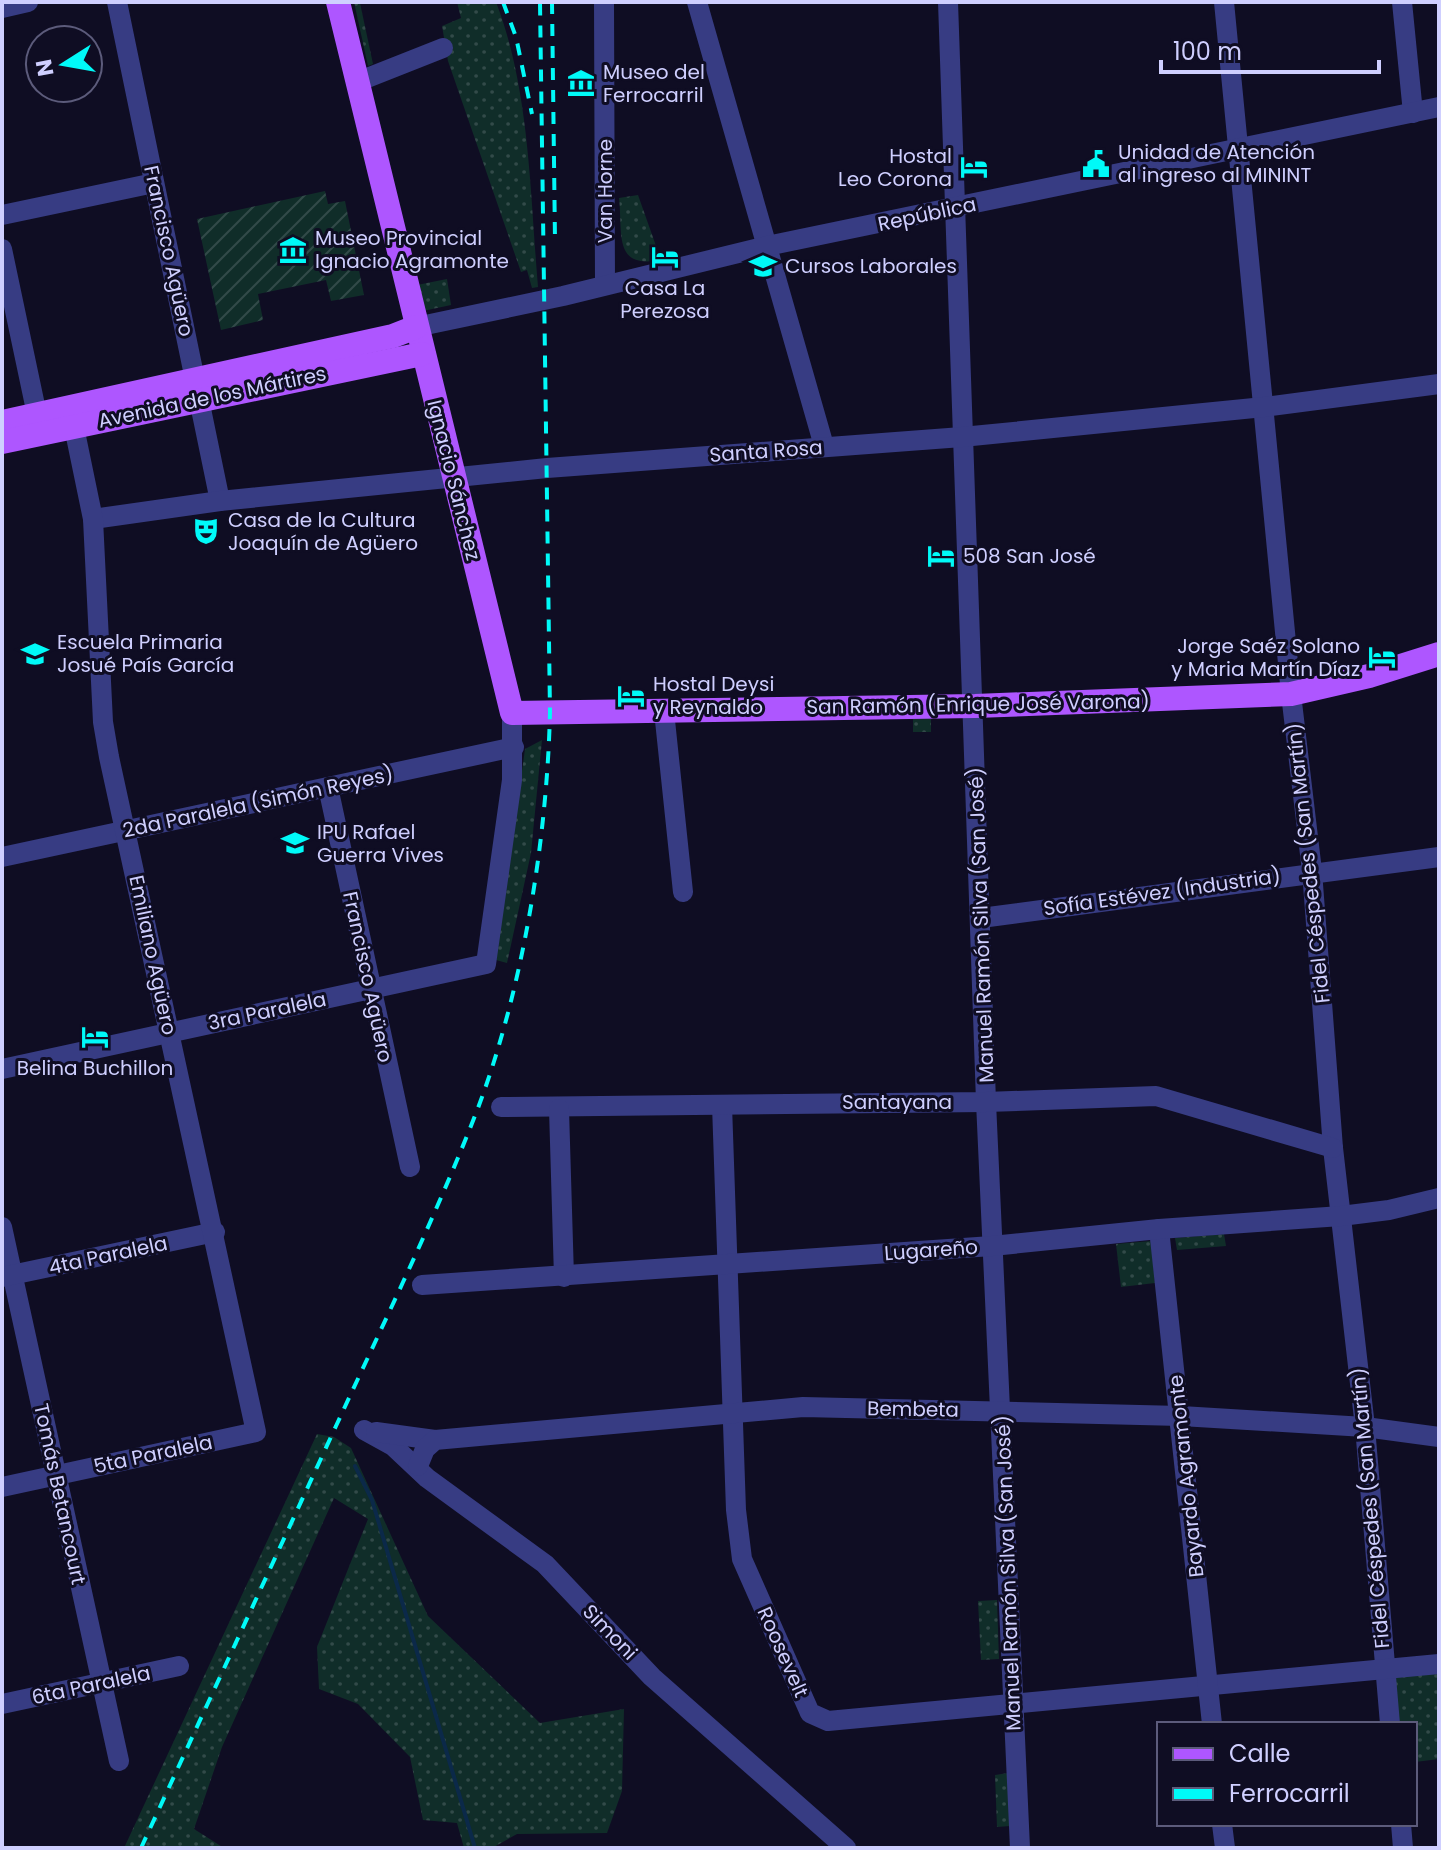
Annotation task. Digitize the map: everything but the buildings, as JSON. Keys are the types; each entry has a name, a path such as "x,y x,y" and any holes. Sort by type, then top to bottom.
{"main road":[{"name":"Ignacio Sánchez","path":"338,2 357,82 402,340 422,354 512,713"},
{"name":"Avenida de los Mártires","path":"2,442 39,424 197,390 402,340"},
{"name":"Avenida de los Mártires","path":"2,422 74,427 197,390"},
{"name":"San Ramón (Enrique José Varona)","path":"512,713 975,706 1291,694 1369,676 1439,654"}],"street":[{"path":"2,8 28,2"},
{"name":"Francisco Agüero","path":"117,2 220,501"},
{"name":"Van Horne","path":"604,2 605,285"},
{"path":"697,2 824,446"},
{"name":"Manuel Ramón Silva (San José)","path":"948,2 957,207 962,437 975,706 986,1102 1020,1848"},
{"name":"Fidel Céspedes (San Martín)","path":"1224,2 1291,694 1312,871 1333,1148 1365,1427 1390,1722"},
{"path":"1402,2 1413,113"},
{"path":"357,82 443,48"},
{"name":"República","path":"402,340 605,285 767,246 1439,107"},
{"path":"2,215 154,183"},
{"path":"2,249 39,424"},
{"name":"Santa Rosa","path":"93,519 220,501 455,477 962,437 1264,407 1439,384"},
{"name":"Emiliano Agüero","path":"74,427 93,519 103,722 256,1432"},
{"path":"664,711 683,892"},
{"name":"Ignacio Sánchez","path":"486,964 514,747 512,713"},
{"name":"2da Paralela (Simón Reyes)","path":"2,857 514,747"},
{"name":"Francisco Agüero","path":"328,787 410,1167"},
{"name":"Sofía Estévez (Industria)","path":"981,918 1312,871 1439,857"},
{"name":"3ra Paralela","path":"2,1069 486,964"},
{"name":"Santayana","path":"501,1107 559,1109 986,1102 1156,1096 1333,1148"},
{"name":"Roosevelt","path":"722,1105 742,1559 810,1713 828,1721 1439,1664"},
{"path":"559,1109 564,1277"},
{"name":"Lugareño","path":"422,1285 992,1246 1159,1229 1341,1216 1389,1210 1439,1198"},
{"name":"Tomás Betancourt","path":"2,1227 7,1276 56,1475 119,1761"},
{"name":"Bayardo Agramonte","path":"1159,1229 1212,1722"},
{"name":"4ta Paralela","path":"7,1276 215,1232"},
{"name":"Bembeta","path":"364,1430 435,1440 803,1407 1181,1416 1365,1427 1439,1437"},
{"name":"Simoni","path":"364,1430 418,1466 427,1478 545,1564 652,1677 846,1848"},
{"name":"5ta Paralela","path":"2,1487 256,1432"},
{"path":"418,1466 425,1449 435,1440"},
{"name":"6ta Paralela","path":"2,1704 179,1666"},
{"path":"1222,1826 1225,1848"},
{"path":"1401,1826 1403,1848"}],"green space":[{"path":"354,2 360,3 373,64 368,66"},
{"path":"457,2 496,2 507,36 516,71 527,143 538,287 532,288 527,270 521,272 448,61 442,26 461,18"},
{"path":"325,191 328,204 345,201 364,295 331,301 326,280 258,294 263,320 221,330 197,219"},
{"path":"638,195 661,260 635,259 624,246 619,198"},
{"path":"447,279 451,305 423,311 417,285"},
{"path":"913,716 931,716 931,732 913,732"},
{"path":"542,740 531,853 507,963 496,960 525,749"},
{"path":"1224,1234 1226,1246 1177,1250 1175,1238"},
{"path":"1151,1241 1155,1283 1121,1287 1116,1244"},
{"path":"317,1434 334,1437 351,1448 428,1616 540,1723 624,1709 622,1791 607,1833 517,1834 492,1848 464,1848 457,1823 423,1820 410,1757 358,1704 319,1689 317,1647 368,1519 334,1498 222,1747 194,1829 224,1848 124,1848"},
{"path":"997,1600 999,1659 981,1660 978,1601"},
{"path":"1439,1672 1439,1759 1417,1762 1417,1722 1398,1722 1393,1677"},
{"path":"1008,1773 1010,1826 997,1827 995,1775"}],"waterway":[{"path":"355,1466 372,1500 475,1848"}],"railway":[{"path":"503,2 516,37 532,114"},
{"path":"141,1848 445,1188 494,1062 520,964 538,862 550,712 540,2"},
{"path":"552,2 555,240"}],"place":[{"name":"Museo del Ferrocarril","path":"581,83"},
{"name":"Unidad de Atención al ingreso al MININT","path":"1096,164"},
{"name":"Hostal Leo Corona","path":"974,167"},
{"name":"Museo Provincial Ignacio Agramonte","path":"293,250"},
{"name":"Casa La Perezosa","path":"665,257"},
{"name":"Cursos Laborales","path":"763,266"},
{"name":"Casa de la Cultura Joaquín de Agüero","path":"206,531"},
{"name":"508 San José","path":"941,556"},
{"name":"Escuela Primaria Josué País García","path":"35,654"},
{"name":"Jorge Saéz Solano y Maria Martín Díaz","path":"1382,657"},
{"name":"Hostal Deysi y Reynaldo","path":"631,696"},
{"name":"IPU Rafael Guerra Vives","path":"295,843"},
{"name":"Belina Buchillon","path":"95,1037"}]}
